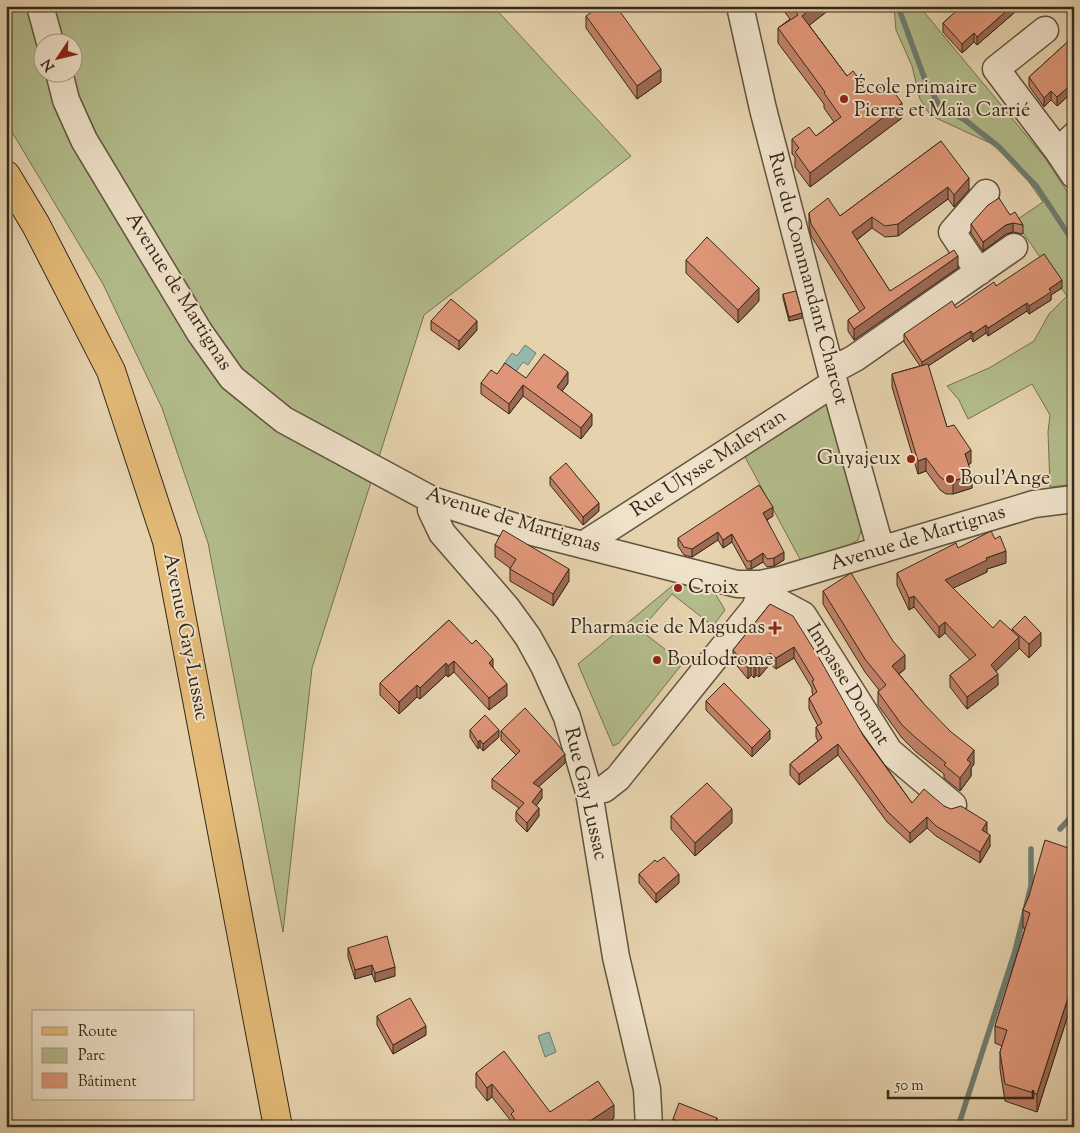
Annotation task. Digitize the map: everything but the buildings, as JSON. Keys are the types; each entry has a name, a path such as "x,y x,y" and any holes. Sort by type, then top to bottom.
{"main road":[{"name":"Avenue Gay-Lussac","path":"6,175 36,225 111,371 167,541 278,1127"}],"street":[{"path":"40,6 47,32"},
{"name":"Rue du Commandant Charcot","path":"740,6 763,109 832,377 880,550"},
{"path":"1045,30 996,69 1066,143 1074,175"},
{"name":"Avenue de Martignas","path":"61,82 66,100 84,140 200,334 232,378 284,420 432,500 528,531 737,584 759,592 780,580 1034,504 1074,500"},
{"path":"979,272 952,232 986,193"},
{"name":"Rue Ulysse Maleyran","path":"584,545 832,377 855,358 1014,248"},
{"name":"Rue Gay Lussac","path":"432,500 431,510 442,533 507,608 528,637 544,666 567,717 589,792 616,956 647,1089 649,1127"},
{"path":"589,792 604,789 618,778 755,608 759,592"},
{"name":"Impasse Donant","path":"759,592 803,614 889,751 953,805"}],"green space":[{"path":"6,6 493,6 631,156 424,315 312,668 283,932 208,543 162,408 103,284 6,122"},
{"path":"894,6 919,6 1045,158 1074,202 1074,484 1050,487 1048,432 1050,415 1032,384 968,419 959,400 947,386 989,368 1034,341 1049,314 1067,296 1015,221 1043,202 1003,149 929,113 920,99 912,66 896,30"},
{"path":"824,405 828,407 863,525 858,540 846,547 801,561 745,457 760,441"},
{"path":"678,581 713,590 725,610 713,626 672,594 640,630 683,663 619,743 613,746 578,664"}],"water":[{"path":"525,345 536,353 528,365 523,362 515,373 503,365 512,353 517,356"},
{"path":"549,1032 556,1052 545,1057 538,1036"}],"waterway":[{"path":"898,6 924,77 939,105 965,120 999,147 1037,187 1074,243"},
{"path":"1060,829 1074,814"},
{"path":"958,1127 1015,951 1031,886 1031,849"}],"place":[{"name":"École primaire Pierre et Maïa Carrié","path":"844,99"},
{"name":"Guyajeux","path":"911,459"},
{"name":"Boul'Ange","path":"950,479"},
{"name":"Croix","path":"678,588"},
{"name":"Pharmacie de Magudas","path":"775,628"},
{"name":"Boulodrome","path":"657,660"}]}
